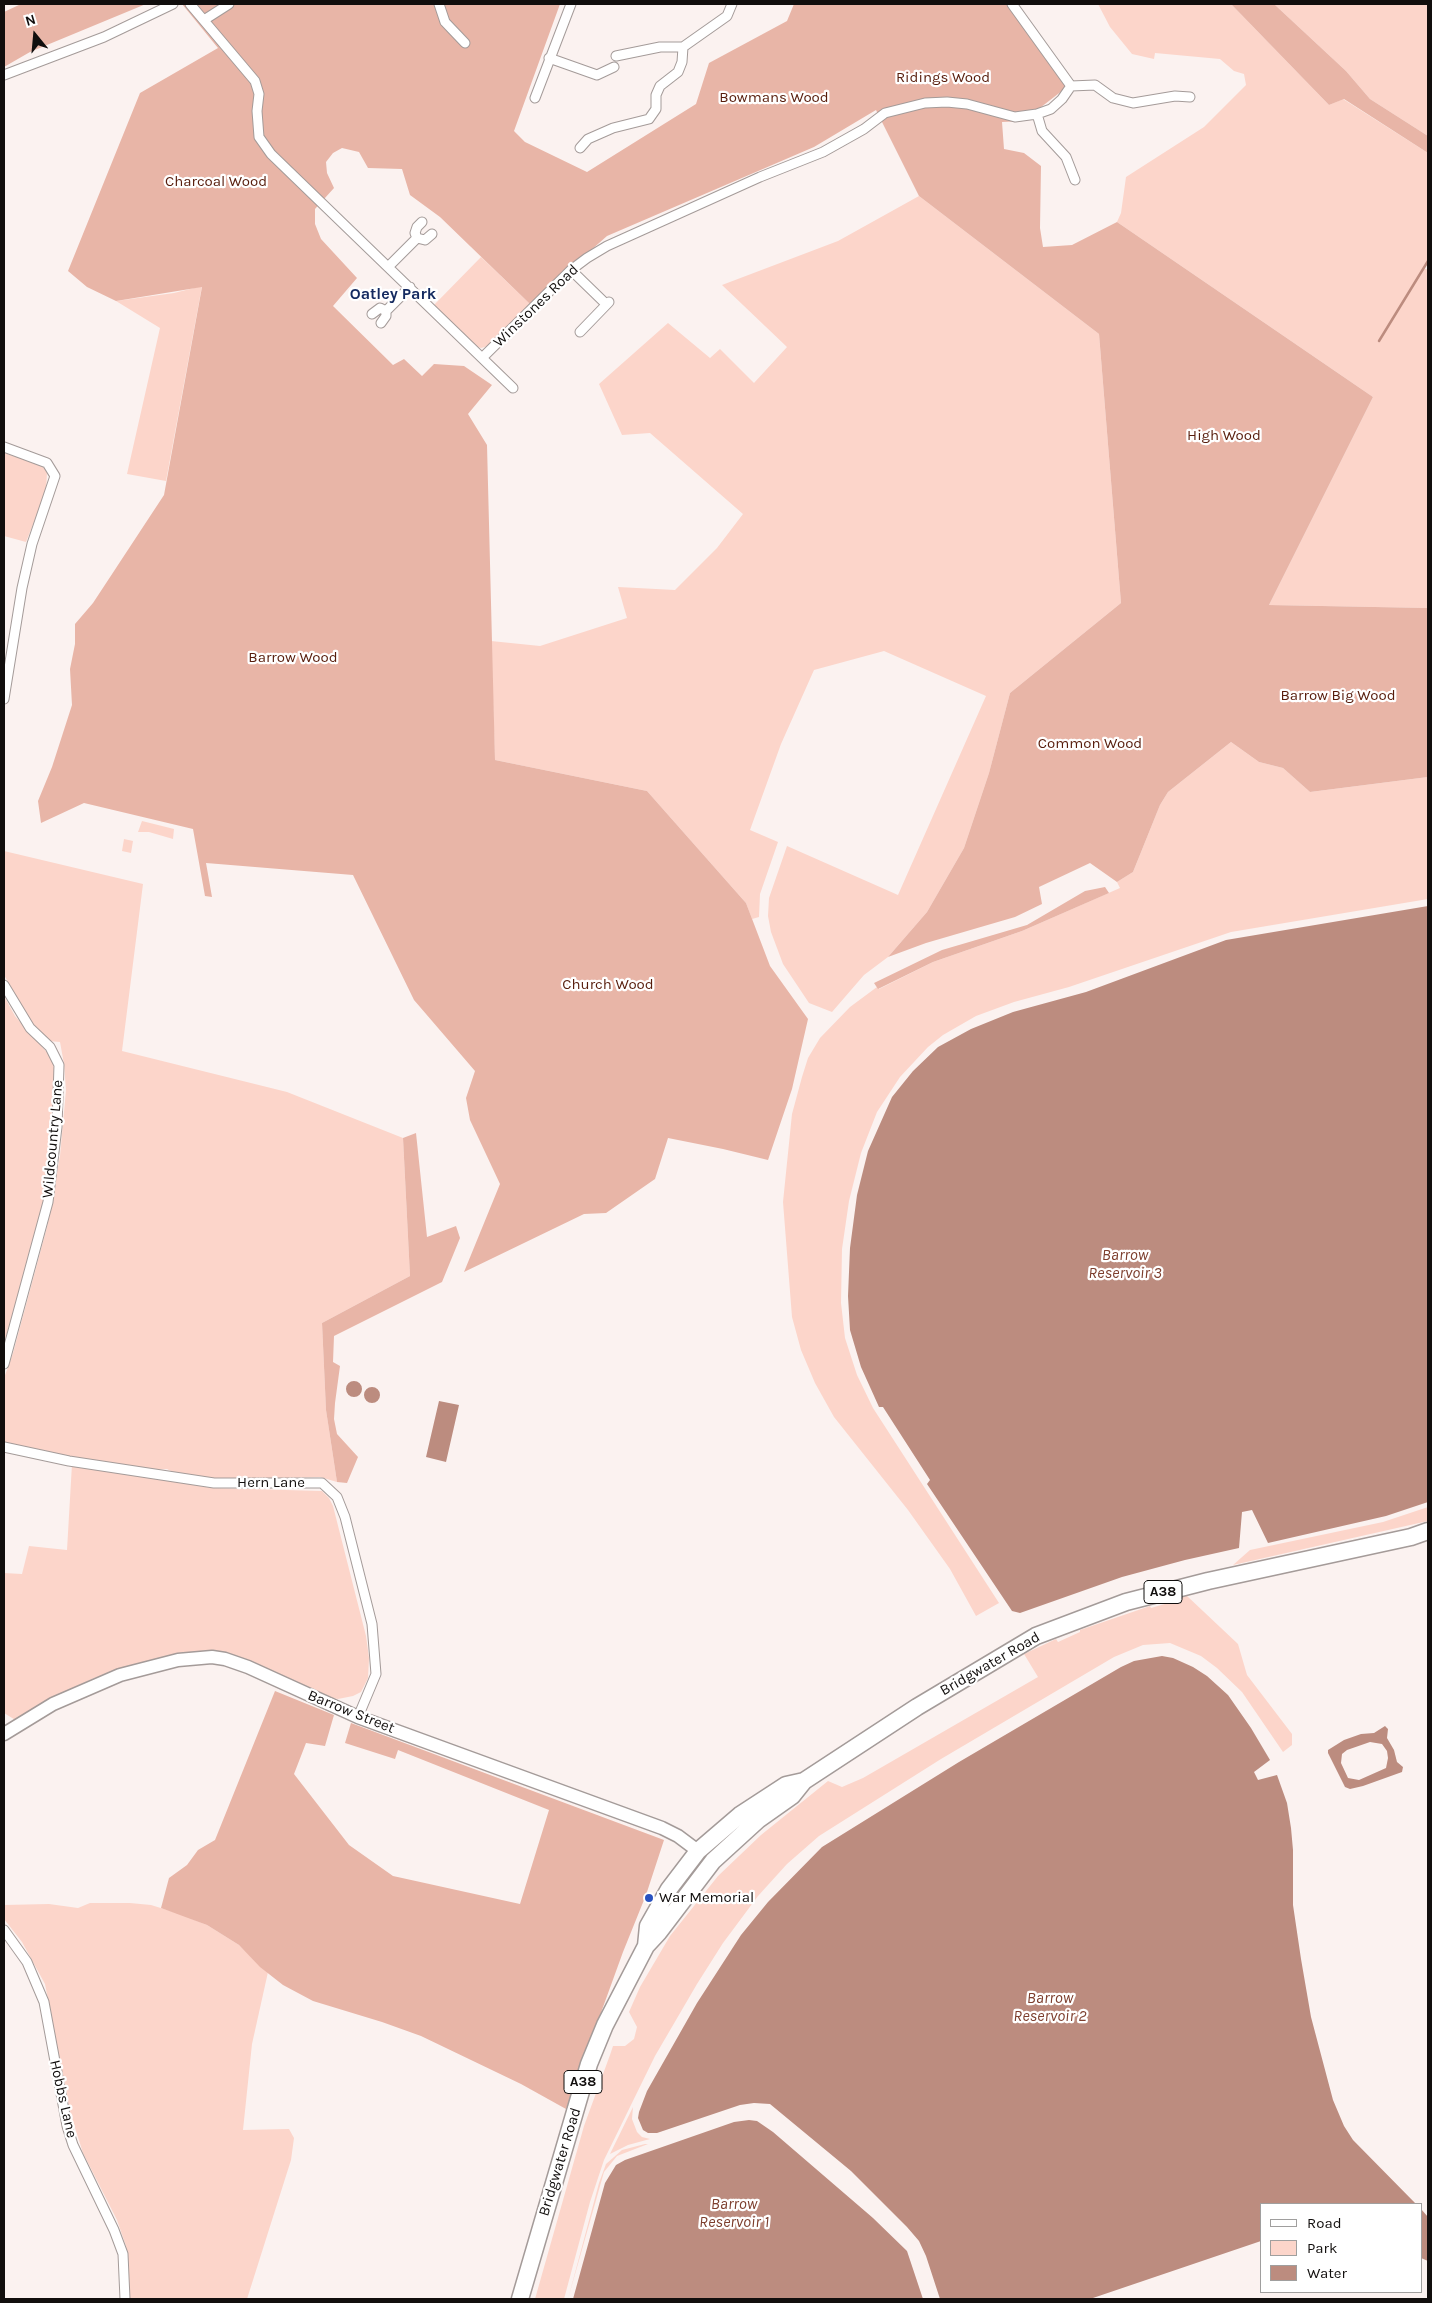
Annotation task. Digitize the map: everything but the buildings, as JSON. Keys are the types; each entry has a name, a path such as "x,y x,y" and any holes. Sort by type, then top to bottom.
{"highway":[{"name":"Bridgwater Road","path":"520,2299 589,2064 604,2025 646,1946 659,1932 701,1875 739,1836 792,1796 804,1781 917,1707 1036,1636 1126,1602 1208,1581 1411,1537 1428,1531"},
{"name":"Bridgwater Road","path":"646,1946 648,1926 669,1889 698,1851 740,1815 786,1785 804,1781"},
{"path":"698,1851 705,1855 712,1854 722,1845 739,1836"},
{"path":"659,1932 670,1923 705,1879 732,1850 739,1836"},
{"path":"698,1851 701,1875"}],"main road":[{"name":"Barrow Street","path":"4,1734 53,1704 107,1680 160,1664 212,1657 248,1667 358,1717 662,1828 678,1836 698,1851"}],"street":[{"path":"4,75 104,37 173,4"},
{"name":"Winstones Road","path":"190,4 255,80 259,94 257,111 259,137 272,154 482,358 571,270 608,246 823,152 864,129 885,113 905,106 947,102 967,104 1015,117 1038,114 1050,109 1062,100 1071,86"},
{"path":"204,20 229,4"},
{"path":"439,4 445,22 465,43"},
{"path":"534,98 571,4"},
{"path":"616,56 660,47 683,47 727,16 732,4"},
{"path":"1012,4 1071,86 1095,85 1113,98 1133,103 1175,96 1190,97"},
{"path":"580,148 588,139 613,128 649,119 656,109 656,94 660,86 678,72 682,62 683,47"},
{"path":"549,58 597,76 614,66"},
{"path":"1038,114 1042,131 1066,157 1075,180"},
{"path":"417,238 415,233 417,227 422,222"},
{"path":"417,238 425,240 432,234"},
{"path":"388,267 417,238"},
{"path":"571,270 608,303 580,332"},
{"path":"381,323 386,316 386,311 410,287"},
{"path":"372,314 380,308 386,311"},
{"path":"482,358 513,388"},
{"path":"4,447 47,463 55,476 32,544 22,588 4,699"},
{"name":"Wildcountry Lane","path":"4,985 30,1028 50,1046 59,1065 57,1128 48,1202 4,1364"},
{"name":"Hern Lane","path":"4,1447 68,1461 214,1483 267,1485 322,1483 337,1497 345,1517 372,1624 376,1674 358,1717"},
{"name":"Hobbs Lane","path":"4,1930 27,1962 44,2002 67,2126 74,2145 106,2209 117,2238 124,2266 125,2299"}],"green space":[{"path":"21,4 146,4 30,52 4,67 4,12"},
{"path":"182,4 560,4 514,131 525,142 587,172 696,104 709,63 787,21 794,4 1014,4 1067,87 1023,121 1002,122 1004,149 1024,153 1041,166 1040,228 1043,247 1072,245 1117,222 1373,397 1269,605 1428,608 1428,777 1310,792 1283,768 1259,762 1231,742 1168,792 1160,805 1133,872 1117,882 1090,863 1039,887 1042,904 1015,917 926,943 888,957 927,912 964,848 989,773 1010,693 1121,603 1099,334 919,196 876,110 814,147 607,236 530,304 440,217 410,195 402,169 368,168 359,152 342,148 333,153 326,162 327,173 334,188 315,209 315,224 321,239 357,278 333,306 393,365 404,359 422,376 434,364 464,366 492,385 468,414 487,445 495,760 647,791 746,903 770,966 808,1019 792,1089 768,1160 668,1138 655,1179 606,1213 584,1214 464,1272 500,1184 470,1120 466,1098 475,1071 414,1000 353,875 206,863 212,897 205,896 193,829 84,803 41,823 38,801 52,767 72,705 70,669 75,644 75,624 93,603 164,495 202,287 116,301 87,287 68,271 140,93 218,48"},
{"path":"1098,4 1231,4 1329,105 1343,99 1428,153 1428,262 1424,268 1428,270 1428,608 1269,605 1373,397 1117,222 1121,213 1126,177 1204,127 1246,85 1244,74 1234,71 1220,59 1155,53 1154,59 1132,54 1110,27"},
{"path":"1231,4 1274,4 1346,71 1370,99 1428,136 1428,153 1344,99 1329,105"},
{"path":"1274,4 1428,4 1428,136 1370,99 1346,71"},
{"path":"919,196 1099,334 1121,603 1010,693 989,773 964,848 927,912 888,957 864,975 832,1012 809,1003 783,964 771,932 768,916 769,898 787,846 898,895 986,696 884,651 814,670 781,744 750,830 778,842 760,894 759,917 752,919 746,903 647,791 495,760 491,641 540,646 627,618 618,587 675,590 717,548 743,514 650,433 622,435 599,384 668,323 710,358 720,349 754,383 787,347 722,285 838,241"},
{"path":"481,257 530,304 488,346 481,348 473,345 434,305"},
{"path":"202,286 166,481 127,474 160,328 116,301 174,293"},
{"path":"4,453 43,467 47,472 46,492 26,542 4,536"},
{"path":"1231,742 1259,762 1283,768 1310,792 1428,777 1428,899 1231,932 1069,987 1014,1002 976,1016 943,1035 928,1047 900,1077 877,1112 861,1153 849,1201 842,1249 841,1303 845,1338 857,1375 873,1408 999,1603 976,1616 950,1569 908,1510 834,1417 815,1383 801,1350 792,1317 783,1202 792,1114 802,1077 808,1058 820,1038 850,1007 877,987 879,989 933,962 1022,931 1120,888 1117,882 1133,872 1160,805 1168,792"},
{"path":"142,821 174,829 173,839 149,832 138,832"},
{"path":"124,839 133,841 131,853 122,851"},
{"path":"4,851 143,884 122,1051 287,1092 403,1138 410,1276 322,1323 326,1410 337,1482 320,1477 217,1480 179,1475 167,1469 151,1470 4,1445 4,1378 13,1353 47,1227 60,1156 66,1090 60,1042 48,1041 33,1025 4,975"},
{"path":"1105,887 1109,893 1022,931 933,962 878,989 874,983 942,950 1027,925 1085,891"},
{"path":"4,996 15,1016 52,1058 55,1073 54,1128 43,1202 29,1260 4,1343"},
{"path":"416,1133 427,1237 456,1226 460,1238 442,1282 334,1336 333,1362 340,1366 334,1419 337,1434 358,1457 347,1483 337,1482 326,1410 322,1323 410,1276 403,1138"},
{"path":"72,1464 212,1488 322,1491 329,1498 333,1506 366,1636 369,1658 368,1678 361,1692 338,1699 327,1697 240,1657 216,1652 136,1664 94,1678 49,1699 17,1721 4,1713 4,1573 22,1574 29,1546 67,1550"},
{"path":"1428,1507 1428,1521 1233,1565 1250,1550 1383,1522"},
{"path":"1186,1595 1238,1644 1247,1675 1292,1734 1292,1745 1283,1752 1242,1692 1217,1668 1201,1656 1170,1643 1143,1645 1114,1657 941,1759 819,1836 787,1864 758,1896 723,1943 697,1984 655,2056 604,2160 590,2202 564,2299 535,2299 584,2126 613,2046 625,2046 634,2039 637,2027 629,2012 640,1987 670,1936 718,1876 761,1835 828,1781 842,1787 863,1778 1038,1677 1024,1654 1056,1639 1058,1642 1080,1632 1080,1630 1150,1606 1151,1608 1175,1601 1174,1599"},
{"path":"275,1691 334,1715 325,1746 306,1743 294,1774 349,1845 393,1876 520,1904 549,1810 398,1750 395,1759 345,1743 351,1723 664,1840 646,1895 623,1952 566,2109 521,2084 421,2036 313,2001 283,1985 260,1967 239,1945 207,1925 161,1908 169,1878 187,1865 198,1850 215,1840"},
{"path":"90,1903 151,1905 180,1914 207,1925 239,1945 268,1972 252,2044 243,2130 289,2129 294,2138 291,2160 247,2299 130,2299 126,2246 117,2220 83,2153 70,2112 45,1984 22,1942 4,1919 4,1905 49,1904 78,1908"},
{"path":"633,2107 632,2119 637,2132 642,2137 650,2139 628,2145 610,2154"},
{"path":"648,2144 617,2156 604,2172 568,2299 599,2183 606,2164 622,2150"}],"water":[{"name":"Barrow Reservoir 3","path":"1428,906 1428,1502 1386,1516 1268,1543 1252,1510 1242,1512 1239,1548 1122,1577 1020,1613 1012,1611 927,1484 930,1480 883,1407 879,1407 861,1367 850,1330 848,1296 850,1248 857,1195 868,1151 892,1097 913,1071 938,1047 971,1029 1013,1012 1086,992 1226,940"},
{"path":"354,1381 362,1389 354,1397 346,1389"},
{"path":"372,1387 380,1395 372,1403 364,1395"},
{"path":"439,1401 459,1405 446,1462 426,1457"},
{"name":"Barrow Reservoir 2","path":"1162,1656 1173,1658 1207,1676 1228,1695 1270,1760 1254,1772 1258,1780 1277,1775 1287,1803 1293,1850 1293,1905 1301,1959 1311,2017 1333,2100 1344,2126 1353,2140 1415,2203 1260,2203 1260,2241 1090,2299 940,2299 926,2256 919,2241 907,2227 851,2171 770,2104 754,2103 740,2105 657,2133 648,2133 643,2130 638,2118 647,2091 697,2003 741,1935 768,1902 822,1847 959,1762 1134,1661"},
{"path":"1385,1726 1388,1729 1387,1738 1394,1750 1397,1762 1403,1767 1402,1772 1363,1786 1350,1789 1345,1787 1328,1750 1344,1740 1361,1734 1374,1733","holes":["1370,1742 1382,1744 1387,1751 1386,1768 1359,1780 1348,1778 1341,1763 1342,1754 1347,1750"]},
{"name":"Barrow Reservoir 1","path":"757,2121 773,2132 873,2218 907,2251 923,2299 573,2299 605,2183 616,2165 625,2160 734,2122"},
{"path":"1422,2210 1428,2217 1428,2261 1422,2258"}],"waterway":[{"path":"1379,341 1428,261"}],"place":[{"name":"War Memorial","path":"649,1898"}],"district":[{"name":"Oatley Park","path":"393,294"}],"park label":[{"name":"Ridings Wood","path":"943,78"},
{"name":"Bowmans Wood","path":"774,98"},
{"name":"Charcoal Wood","path":"216,182"},
{"name":"High Wood","path":"1224,436"},
{"name":"Barrow Wood","path":"293,658"},
{"name":"Barrow Big Wood","path":"1338,696"},
{"name":"Common Wood","path":"1090,744"},
{"name":"Church Wood","path":"608,985"}]}
